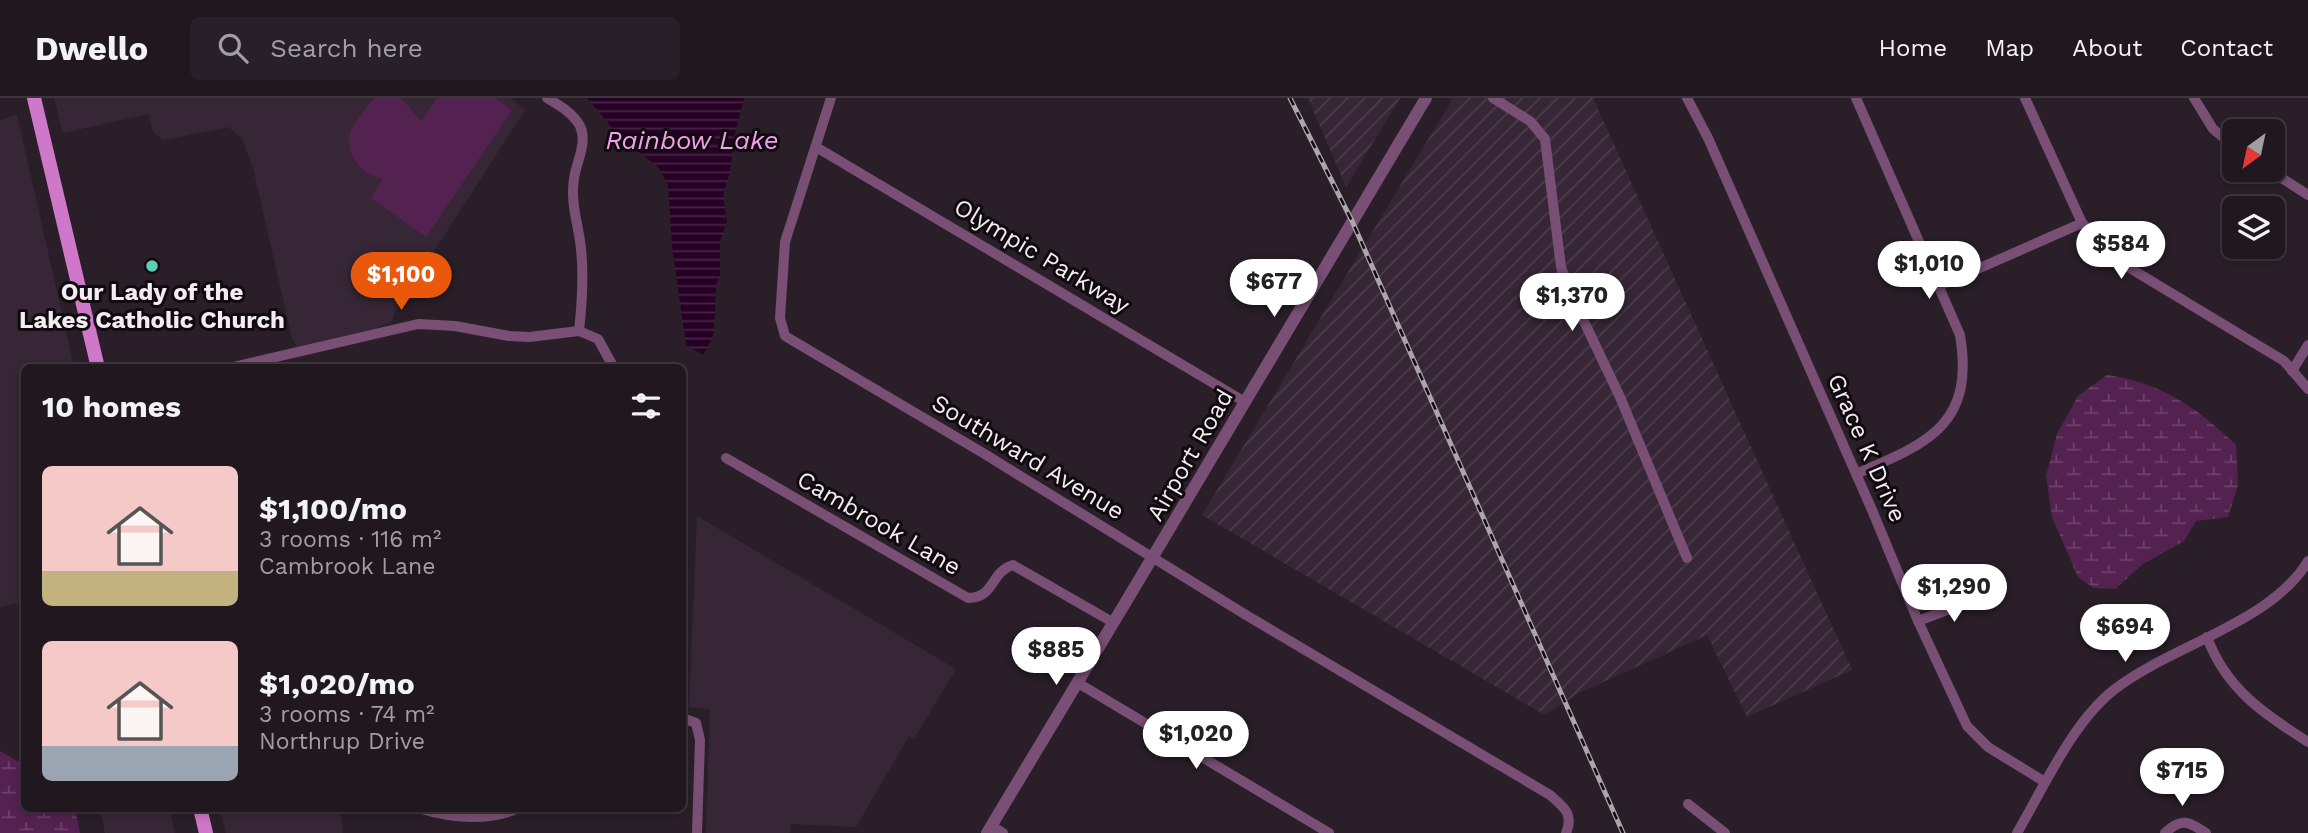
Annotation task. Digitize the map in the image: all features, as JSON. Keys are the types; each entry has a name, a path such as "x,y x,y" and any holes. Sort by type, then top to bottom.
{"main road":[{"path":"34,98 97,364"},
{"path":"201,812 206,833"}],"street":[{"path":"547,98 573,117 583,136 573,194 583,263 579,331"},
{"name":"Southward Avenue","path":"831,98 785,242 780,318 785,336 1550,795 1567,809 1570,817 1566,833"},
{"name":"Airport Road","path":"994,831 1078,683 1426,98"},
{"path":"1493,98 1530,121 1545,139 1561,267 1569,290 1620,397 1687,558"},
{"name":"Grace K Drive","path":"1687,98 1967,726 1987,747 2045,782"},
{"path":"1856,98 1960,335 1964,361 1962,387 1943,425 1927,441 1856,474"},
{"path":"2025,98 2082,223 2123,264 2284,361 2308,389"},
{"path":"2194,98 2213,130 2222,137"},
{"name":"Olympic Parkway","path":"816,147 1245,402"},
{"path":"2286,181 2308,195"},
{"path":"1939,286 2082,223"},
{"path":"266,363 418,324 455,326 509,337 579,331 598,339 612,364"},
{"path":"2292,371 2308,345"},
{"name":"Cambrook Lane","path":"726,458 968,598 985,595 1006,567 1013,565 1114,623"},
{"path":"2017,833 2045,782 2099,702 2133,677 2266,604 2300,574 2308,561"},
{"path":"1918,621 1979,598"},
{"path":"2207,637 2211,648 2243,695 2263,714 2308,742"},
{"path":"1078,683 1329,833"},
{"path":"686,719 696,723 700,740 697,833"},
{"path":"1688,804 1725,833"},
{"path":"434,812 450,816 483,817 503,812"},
{"path":"2165,833 2175,824 2189,823 2206,833"}],"shaded area":[{"path":"54,98 510,98 525,110 395,312 392,321 378,328 297,347 292,338 253,168 242,138 228,127 163,140 153,132 149,114 63,133"},
{"path":"1308,98 1400,98 1346,187"},
{"path":"1453,98 1593,98 1852,670 1747,717 1707,635 1579,693 1545,715 1202,515"},
{"path":"17,115 73,364 21,364 21,603 0,607 0,120"},
{"path":"697,516 956,669 914,739 909,736 856,827 791,824 790,833 706,833 710,709 689,707"},
{"path":"101,812 170,812 175,833 105,833"},
{"path":"221,812 340,812 343,833 226,833"}],"green space":[{"path":"374,98 401,98 421,121 437,98 495,98 512,110 426,237 371,198 383,179 361,169 351,153 349,144 352,128"},
{"path":"2107,375 2126,378 2161,390 2207,419 2236,445 2238,485 2228,517 2196,521 2184,541 2143,564 2115,589 2094,588 2078,577 2052,517 2046,476 2057,434 2078,396"},
{"path":"0,751 21,763 21,812 76,812 80,833 0,833"}],"water":[{"name":"Rainbow Lake","path":"587,98 744,98 723,195 727,222 720,241 720,275 716,285 714,330 703,355 686,345 672,246 668,185 658,167 620,137"}],"railway":[{"path":"1290,98 1352,221 1623,833"}],"place":[{"name":"Our Lady of the Lakes Catholic Church","path":"152,266"}]}
